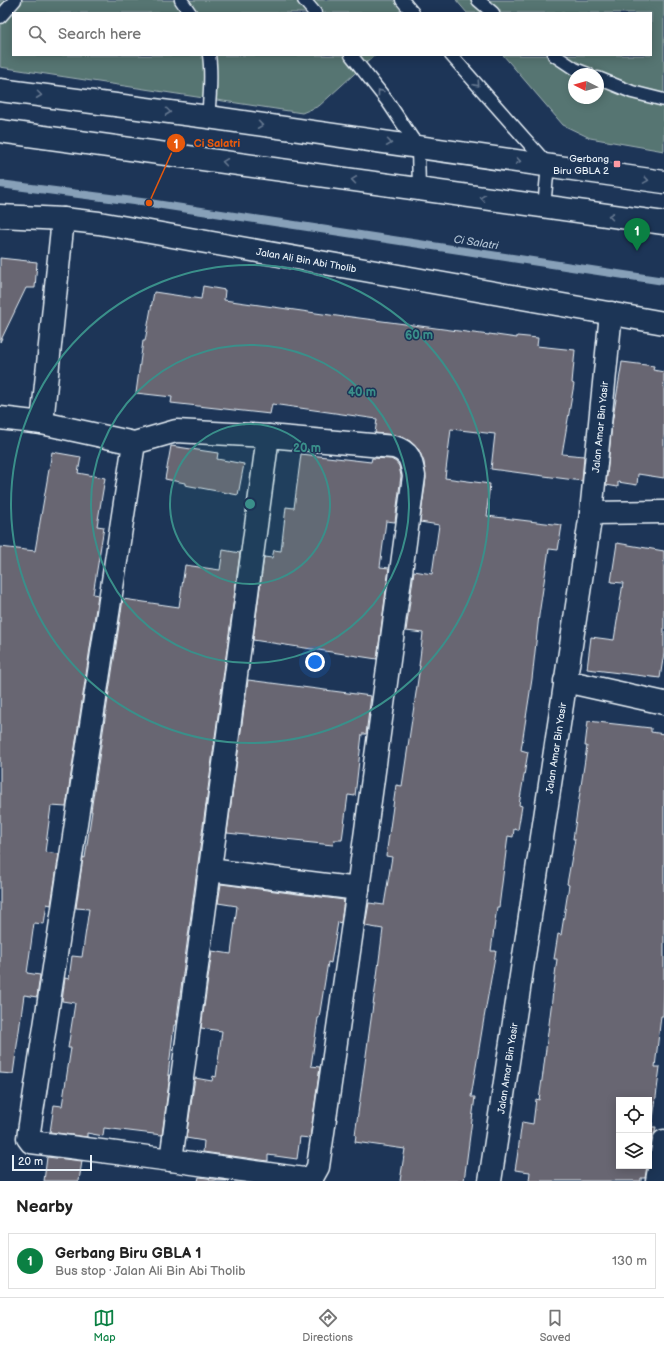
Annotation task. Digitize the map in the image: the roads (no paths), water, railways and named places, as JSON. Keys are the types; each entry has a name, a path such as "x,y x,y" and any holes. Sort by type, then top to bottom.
{"street":[{"path":"0,90 208,117 664,182"},
{"path":"0,131 664,223"},
{"name":"Jalan Ali Bin Abi Tholib","path":"0,216 63,219 99,223 664,323"},
{"path":"42,423 63,219"},
{"name":"Jalan Amar Bin Yasir","path":"490,1181 591,514 612,313"},
{"path":"1,420 42,423 134,443 176,431 268,436 394,447 401,449 408,455 412,462 414,476 358,889 318,1167 313,1176 304,1179 31,1142 28,1138 134,443"},
{"path":"171,1160 268,436"},
{"path":"591,514 664,512"},
{"path":"565,681 664,703"},
{"path":"210,870 358,889"},
{"path":"657,1181 664,1141"}],"lane":[{"path":"0,17 15,0"},
{"path":"182,0 189,12"},
{"path":"304,0 314,12"},
{"path":"402,0 412,12"},
{"path":"478,0 492,12"},
{"path":"208,117 210,99 209,56"},
{"path":"352,56 388,102 418,147 419,189"},
{"path":"452,56 548,165 544,207"},
{"path":"556,56 574,68"},
{"path":"604,80 632,92 664,100"}],"waterway":[{"name":"Ci Salatri","path":"0,184 149,203 664,281"}],"place":[{"name":"Gerbang Biru GBLA 2","path":"617,164"},
{"name":"Ci Salatri","path":"149,203"},
{"name":"Gerbang Biru GBLA 1","path":"637,251"}]}
